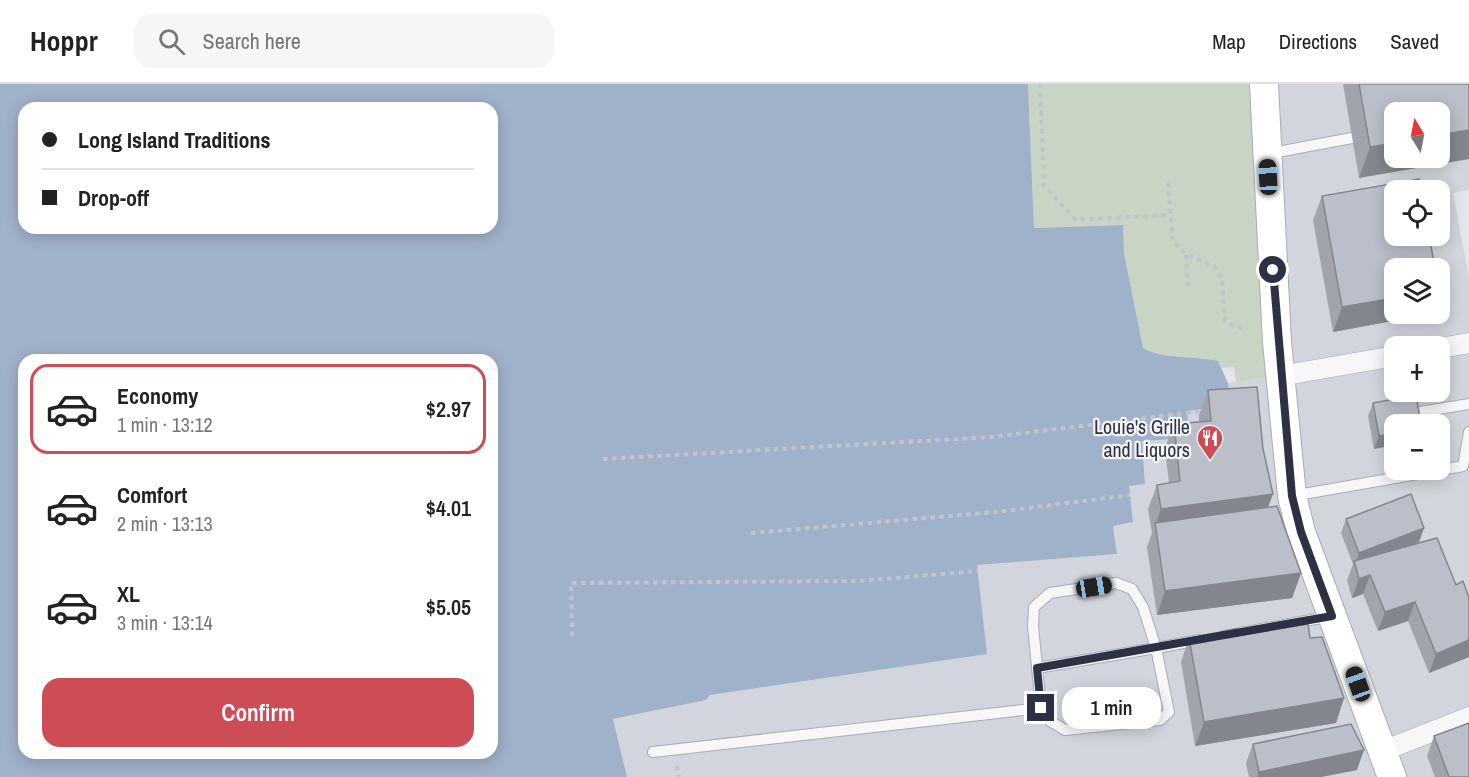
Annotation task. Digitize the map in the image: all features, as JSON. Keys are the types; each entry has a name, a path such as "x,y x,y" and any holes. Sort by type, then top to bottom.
{"main road":[{"path":"1264,84 1280,376 1292,496 1301,532 1388,764"}],"street":[{"path":"1450,346 1469,343"},
{"path":"1280,376 1384,358"},
{"path":"1388,764 1469,717"}],"lane":[{"path":"1267,154 1352,138"},
{"path":"1420,412 1469,404"},
{"path":"1292,496 1463,466 1469,432"},
{"path":"1116,584 1132,589 1143,607 1156,648 1169,712 1160,720 1065,730 1050,721 1041,708 1034,606 1050,593 1116,584"},
{"path":"1037,668 1332,616"},
{"path":"653,752 1041,708"}],"path":[{"path":"1040,84 1044,186 1076,220 1169,215"},
{"path":"1168,182 1173,242 1186,254 1215,267 1222,279 1225,321 1234,327 1244,328"},
{"path":"1186,254 1188,290"},
{"path":"603,459 992,437 1206,411"},
{"path":"751,533 997,512 1130,495"},
{"path":"573,636 571,583 859,580 978,571"}],"shaded area":[{"path":"1264,84 1469,84 1469,190 1453,193 1469,278 1469,777 627,777 613,719 706,700 709,695 977,565 1117,554 1113,526 1129,485 1145,483 1142,441 1189,438 1187,411 1231,406 1228,383 1280,376"}],"green space":[{"path":"1028,84 1264,84 1280,376 1236,382 1234,367 1222,368 1218,361 1169,356 1143,348 1124,253 1123,225 1034,228"}],"water":[{"path":"0,84 1028,84 1034,228 1123,225 1124,253 1143,348 1169,356 1218,361 1228,383 1231,406 1187,411 1189,438 1142,441 1145,484 1129,486 1133,522 1113,526 1117,554 977,565 987,654 710,695 706,700 613,719 627,777 0,777"}],"building":[{"path":"1359,84 1469,84 1469,130 1450,133 1450,102 1384,102 1384,145 1370,147"},
{"path":"1384,185 1384,246 1431,246 1433,258 1384,258 1384,300 1342,307 1322,196"},
{"name":"Louie's Grille and Liquors","path":"1257,387 1263,449 1273,494 1161,509 1157,485 1180,481 1174,424 1211,421 1208,390"},
{"path":"1417,402 1419,414 1384,414 1384,435 1379,436 1373,403"},
{"path":"1411,494 1424,528 1359,553 1346,519"},
{"path":"1277,506 1301,573 1165,591 1155,523"},
{"path":"1437,538 1456,585 1463,581 1469,598 1469,640 1436,654 1415,602 1385,612 1370,575 1359,579 1354,561"},
{"path":"1308,624 1310,638 1322,637 1344,698 1204,722 1189,638 1237,629 1236,636"},
{"path":"1469,723 1469,777 1449,777 1434,736"},
{"path":"1351,724 1364,750 1259,772 1253,744"}],"place":[{"name":"Louie's Grille and Liquors","path":"1210,461"}],"route":[{"path":"1041,708 1037,668 1332,616 1301,532 1292,496 1277,342 1273,270"}]}
